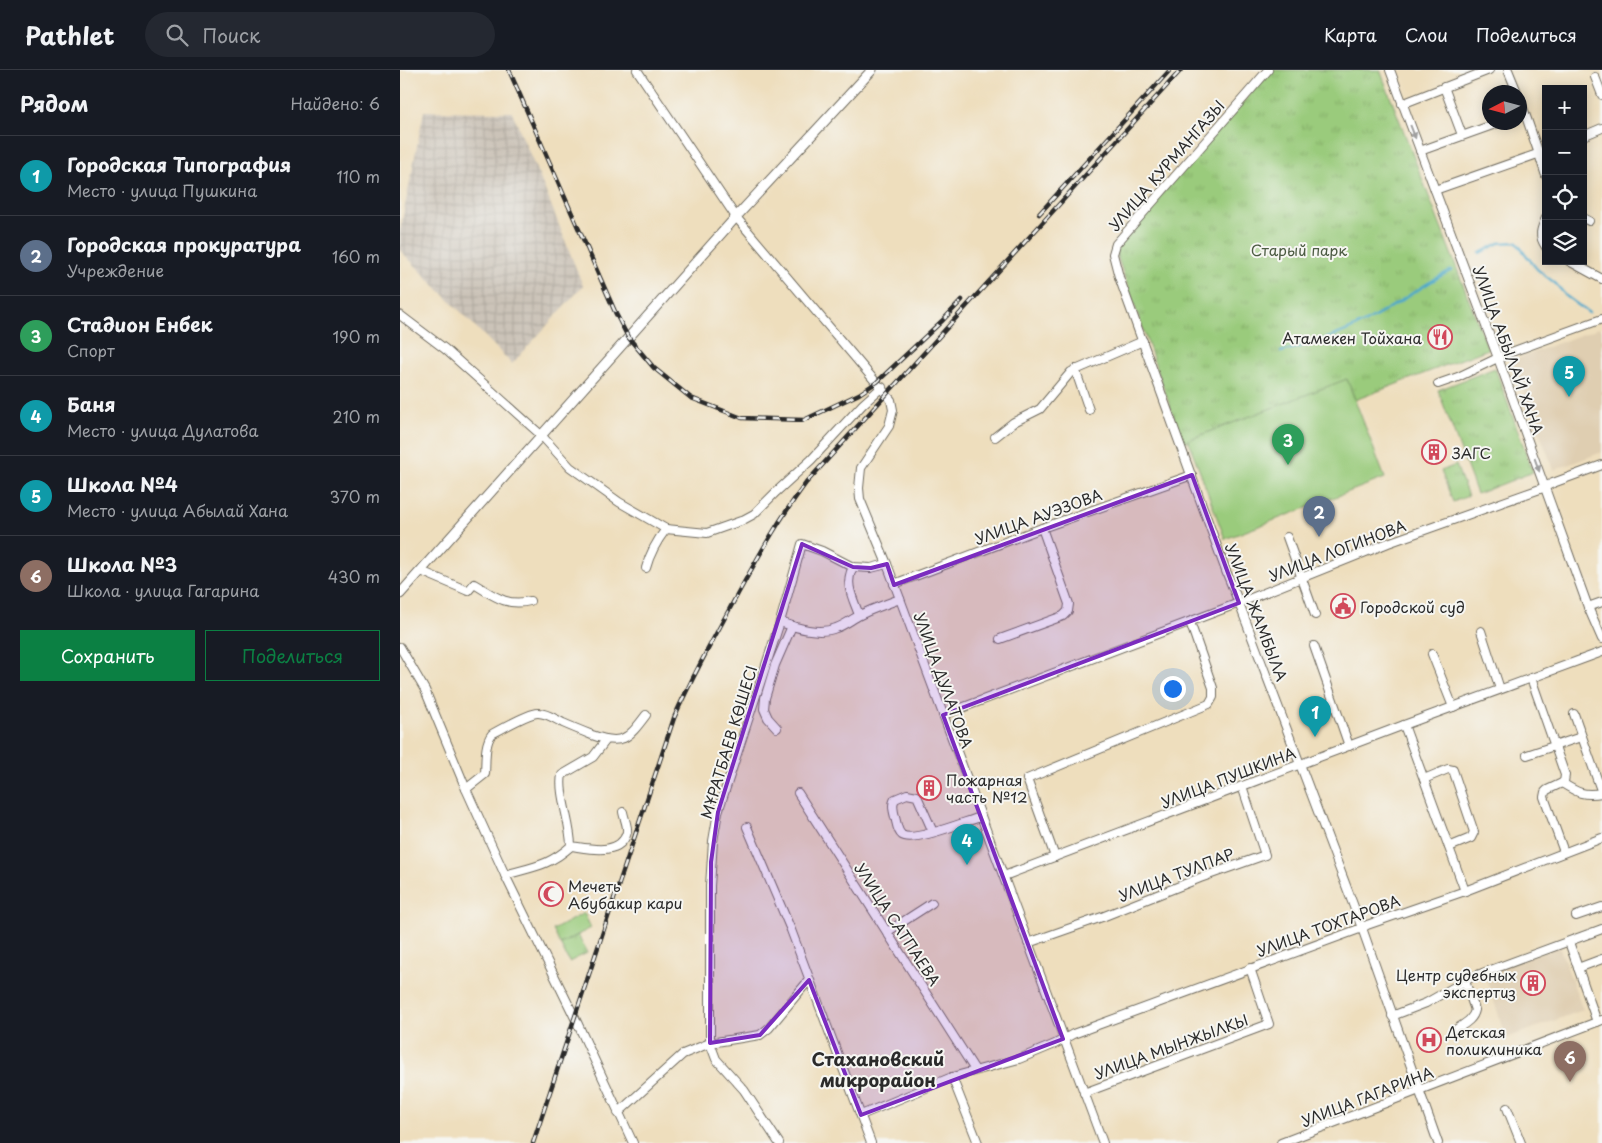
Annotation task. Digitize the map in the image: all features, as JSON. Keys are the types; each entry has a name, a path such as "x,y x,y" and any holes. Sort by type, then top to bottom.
{"street":[{"path":"400,315 445,349 541,435 570,467 619,502 666,529 707,533 742,521 754,514 811,460 863,404 882,387 736,217 637,70"},
{"path":"400,594 736,217 872,70"},
{"name":"УЛИЦА КУРМАНГАЗЫ","path":"1114,259 1113,250 1116,244 1268,70"},
{"name":"УЛИЦА АБЫЛАЙ ХАНА","path":"1390,70 1602,640"},
{"path":"1402,104 1488,70"},
{"path":"1508,70 1514,85"},
{"path":"1594,76 1602,95"},
{"path":"1444,88 1462,135"},
{"path":"1527,124 1542,151"},
{"path":"1420,151 1482,128"},
{"path":"1587,134 1602,128"},
{"path":"1435,190 1542,153"},
{"name":"УЛИЦА ЖАМБЫЛА","path":"1114,259 1226,571 1240,603 1362,928 1438,1143"},
{"path":"1576,265 1602,279"},
{"path":"1438,384 1458,377 1498,358 1602,319"},
{"path":"995,437 1014,422 1040,409 1061,382 1075,369 1143,341"},
{"path":"1075,369 1089,410"},
{"name":"УЛИЦА ДУЛАТОВА","path":"882,387 891,400 894,410 889,426 863,462 859,478 860,499 887,564 1103,1143"},
{"name":"УЛИЦА ЛОГИНОВА","path":"943,715 1240,603 1388,543 1602,465"},
{"name":"УЛИЦА АУЭЗОВА","path":"894,584 1042,528 1192,475"},
{"path":"1000,639 1063,616 1068,612 1069,604 1042,528"},
{"path":"646,568 655,544 666,529"},
{"path":"1287,537 1315,615"},
{"name":"МҰРАТБАЕВ КӨШЕСІ","path":"710,1043 710,905 713,841 718,812 780,622 802,544 822,550 852,567"},
{"path":"859,615 849,586 848,578 852,567 871,568 887,564"},
{"path":"421,571 468,592 474,584 500,600 511,602 530,601"},
{"path":"780,622 822,632 828,631 859,615 900,599"},
{"path":"1588,606 1602,602"},
{"path":"1055,856 1027,779 1200,708 1212,701 1213,688 1190,622"},
{"path":"777,728 766,715 764,709 775,665 792,626"},
{"path":"1480,631 1500,690"},
{"path":"1314,646 1350,746"},
{"path":"400,648 425,690 466,789 505,875 633,1143"},
{"name":"УЛИЦА ПУШКИНА","path":"1004,876 1602,652"},
{"path":"1432,654 1453,707"},
{"path":"1531,678 1566,779 1547,790 1544,797 1564,852"},
{"path":"466,789 485,774 486,747 490,737 500,730 536,713 546,714 606,740 616,741 627,737 646,715"},
{"path":"1562,783 1579,794 1602,793 1574,714"},
{"path":"1404,725 1465,890"},
{"path":"1527,755 1555,744 1581,737"},
{"path":"505,875 549,863 570,846 571,833 562,785 562,775 593,756 606,740"},
{"path":"1424,779 1448,769 1453,770 1474,832 1471,838 1450,847"},
{"name":"УЛИЦА ТУЛПАР","path":"1028,943 1265,855 1242,786"},
{"name":"УЛИЦА САТПАЕВА","path":"798,793 975,1070"},
{"path":"933,832 917,796 907,794 895,799 893,807 896,821 901,834 909,837 919,836 933,832 980,817"},
{"path":"570,846 599,850 609,849 618,844 623,840 627,831 623,812"},
{"path":"747,827 791,930 871,1143"},
{"name":"УЛИЦА ТОХТАРОВА","path":"975,1070 1018,1059 1063,1039 1250,968 1602,838"},
{"path":"887,932 932,904"},
{"path":"1576,916 1602,907"},
{"path":"1392,1016 1426,1003 1465,981 1602,929"},
{"path":"1569,942 1600,1021"},
{"path":"1578,968 1602,959"},
{"name":"УЛИЦА МЫНЖЫЛКЫ","path":"1084,1093 1269,1024 1250,968"},
{"path":"618,1113 683,1054 710,1043 760,1035 769,1028 809,980"},
{"path":"1456,1030 1473,1018 1475,1010 1465,981"},
{"name":"УЛИЦА ГАГАРИНА","path":"1281,1143 1600,1021"},
{"path":"710,1043 716,1059 744,1090 779,1143"},
{"path":"861,1115 952,1077 975,1070"},
{"path":"952,1077 978,1143"},
{"path":"1507,1108 1520,1142 1510,1143"}],"highlighted area":[{"path":"1192,475 1239,603 943,715 1063,1039 861,1115 809,980 760,1035 710,1043 711,862 718,812 802,544 853,567 871,568 887,564 894,585"}],"shaded area":[{"path":"424,111 512,112 583,286 512,364 400,250 400,231"},
{"path":"1599,328 1602,330 1602,452 1554,470 1511,361"},
{"path":"1559,946 1583,1010 1507,1038 1484,974"}],"green space":[{"name":"Старый парк","path":"1272,70 1380,70 1488,349 1355,400 1347,380 1183,443 1115,250 1175,178"},
{"path":"1495,368 1533,472 1477,494 1438,390"},
{"path":"1347,379 1385,478 1225,539 1188,440"},
{"path":"1456,465 1468,496 1453,502 1441,471"},
{"path":"584,913 591,928 560,944 553,930"},
{"path":"578,935 587,953 569,962 560,944"}],"waterway":[{"path":"1480,253 1499,243 1516,242 1537,269 1556,284 1566,296 1589,313"},
{"path":"1281,352 1304,346 1360,325 1452,270"}],"railway":[{"path":"509,70 616,314 628,337 654,368 691,398 742,418 804,420 859,394 877,382 962,300"},
{"path":"1039,214 1170,70"},
{"path":"533,1143 674,718 707,650 775,529 806,483 1181,70"}],"place":[{"name":"Атамекен Тойхана","path":"1440,337"},
{"name":"Школа №4","path":"1569,397"},
{"name":"ЗАГС","path":"1434,452"},
{"name":"Стадион Енбек","path":"1288,465"},
{"name":"Городская прокуратура","path":"1319,537"},
{"name":"Городской суд","path":"1343,606"},
{"name":"Городская Типография","path":"1315,737"},
{"name":"Пожарная часть №12","path":"929,788"},
{"name":"Баня","path":"967,865"},
{"name":"Мечеть Абубакир кари","path":"551,894"},
{"name":"Центр судебных экспертиз","path":"1533,983"},
{"name":"Детская поликлиника","path":"1429,1040"},
{"name":"Школа №3","path":"1570,1082"}],"district":[{"name":"Стахановский микрорайон","path":"878,1068"}]}
